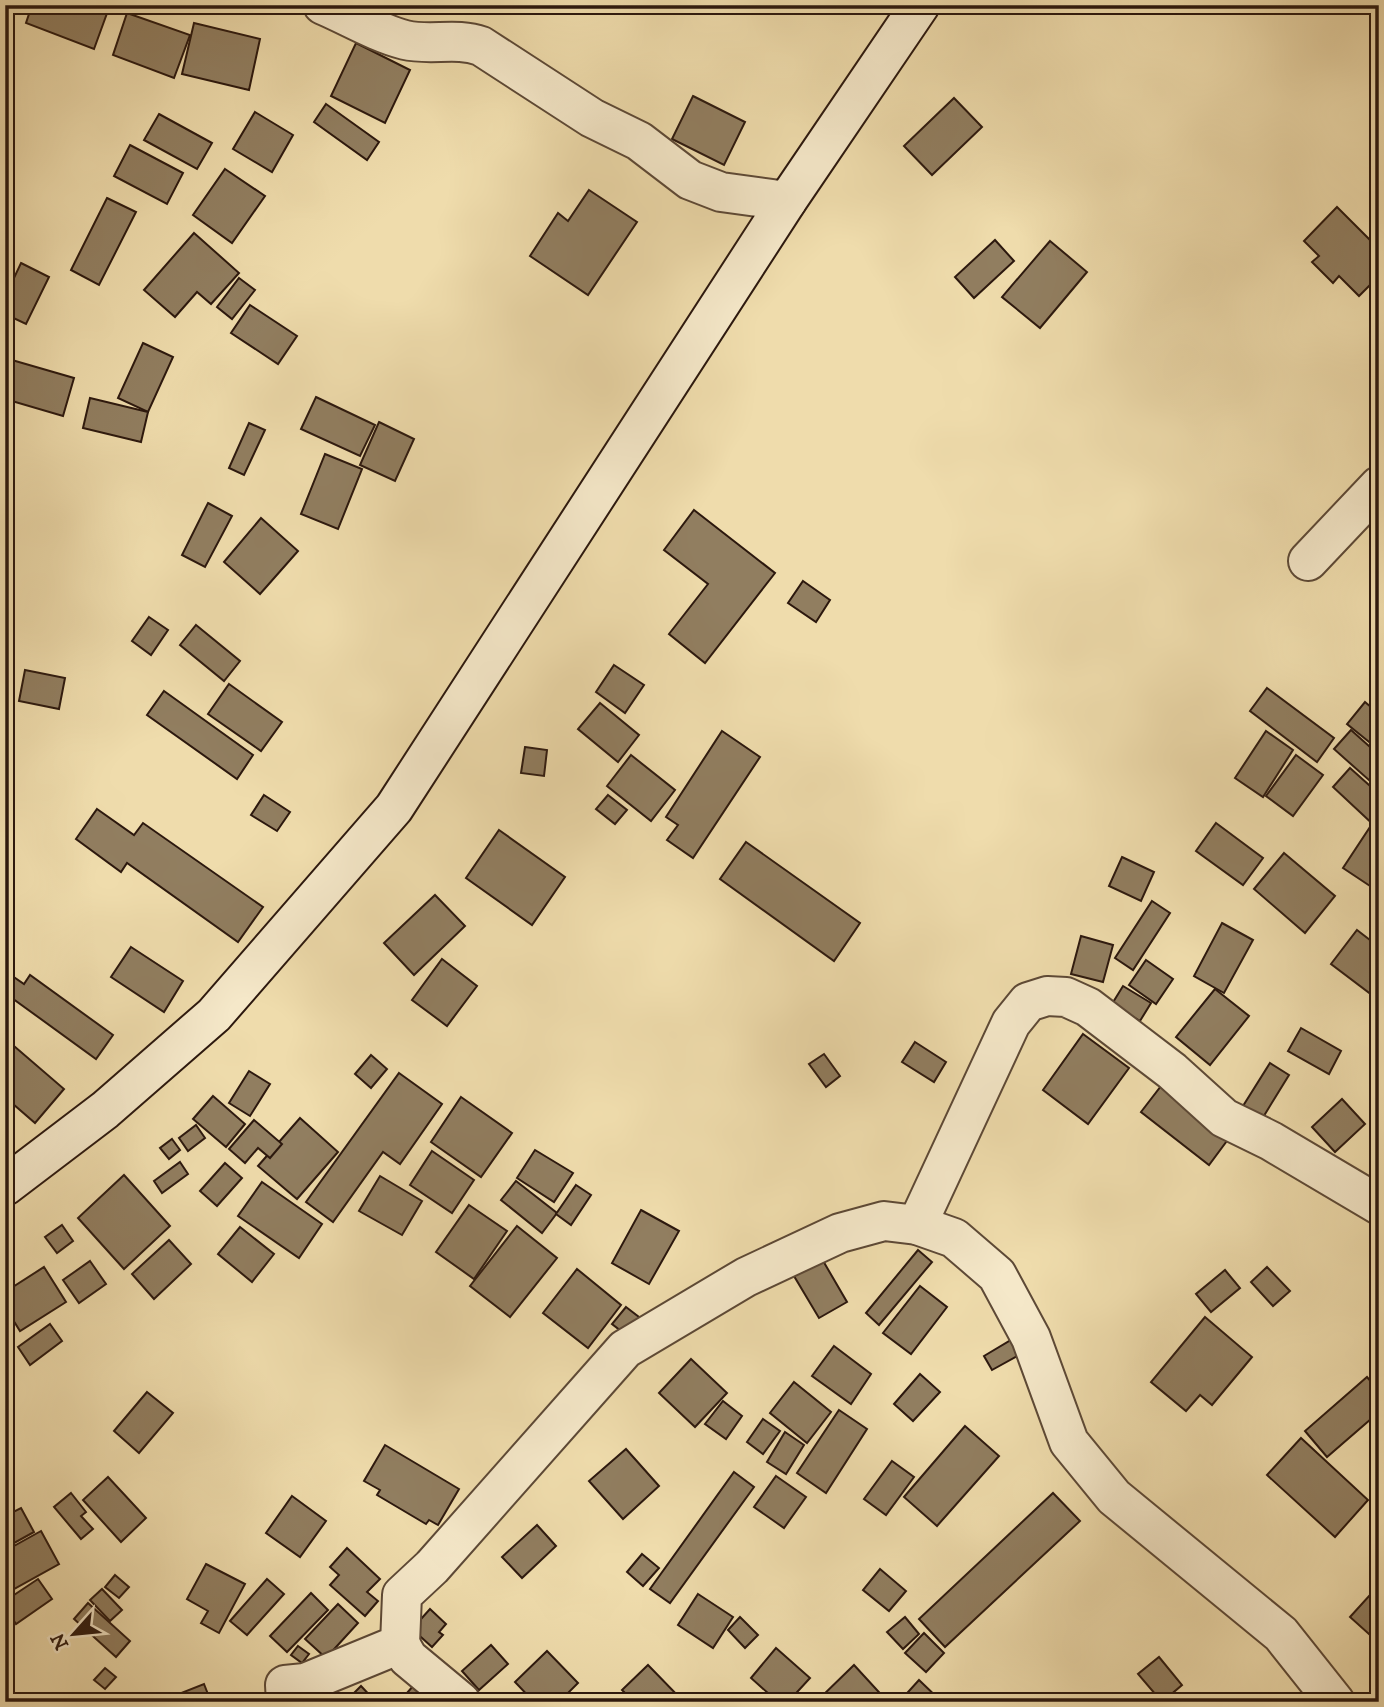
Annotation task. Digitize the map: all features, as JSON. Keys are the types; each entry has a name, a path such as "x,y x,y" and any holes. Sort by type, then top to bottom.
{"street":[{"path":"323,5 402,39 425,43 464,40 481,46 593,118 639,141 690,180 721,192 787,201"},
{"path":"5,1186 105,1110 214,1015 394,808 787,201 920,5"},
{"path":"1308,561 1379,486"},
{"path":"917,1225 1011,1023 1028,1002 1047,996 1066,997 1088,1007 1172,1071 1224,1118 1379,1205"},
{"path":"461,1702 408,1658 400,1644 402,1595 432,1567 625,1349 746,1277 840,1233 884,1221 917,1225 954,1238 997,1275 1031,1338 1069,1442 1114,1497 1281,1634 1335,1702"},
{"path":"286,1702 285,1685 305,1684 400,1644"}],"building":[{"path":"32,5 110,5 94,49 26,23"},
{"path":"127,13 190,35 174,78 113,55"},
{"path":"194,23 260,39 249,90 182,74"},
{"path":"356,43 410,70 385,123 331,96"},
{"path":"693,96 745,122 724,165 672,139"},
{"path":"954,98 982,127 932,175 904,146"},
{"path":"326,104 379,142 367,160 314,122"},
{"path":"255,112 293,135 272,172 233,149"},
{"path":"159,114 212,143 197,169 144,140"},
{"path":"130,145 183,173 167,204 114,176"},
{"path":"225,169 265,196 232,243 193,215"},
{"path":"589,190 637,222 588,295 530,256 558,213 568,221"},
{"path":"107,198 136,212 99,285 71,270"},
{"path":"1337,207 1379,249 1379,276 1359,296 1339,276 1333,283 1312,262 1319,256 1304,241"},
{"path":"194,233 239,273 211,304 197,292 175,317 144,290"},
{"path":"995,240 1014,261 974,298 955,277"},
{"path":"1050,241 1087,272 1040,328 1002,297"},
{"path":"21,263 49,277 26,324 5,314 5,297"},
{"path":"239,278 255,290 232,319 217,307"},
{"path":"250,305 297,336 278,364 231,333"},
{"path":"143,343 173,357 148,412 118,398"},
{"path":"5,358 74,378 63,416 5,399"},
{"path":"316,397 375,425 360,456 301,429"},
{"path":"90,398 148,412 141,442 83,428"},
{"path":"379,422 414,439 395,481 360,465"},
{"path":"249,423 265,430 244,475 229,468"},
{"path":"325,454 362,469 338,529 301,514"},
{"path":"208,503 232,516 205,567 182,555"},
{"path":"694,510 775,573 705,663 669,634 708,584 664,550"},
{"path":"261,518 298,551 260,594 224,562"},
{"path":"803,581 830,600 816,622 788,603"},
{"path":"149,617 168,630 151,655 132,641"},
{"path":"196,625 240,661 224,681 180,645"},
{"path":"614,665 644,685 625,713 596,692"},
{"path":"25,670 65,678 59,709 19,701"},
{"path":"229,684 282,722 261,751 208,714"},
{"path":"1267,688 1334,738 1317,762 1250,711"},
{"path":"164,691 253,755 237,779 147,715"},
{"path":"1365,702 1379,714 1379,750 1347,724"},
{"path":"600,703 639,735 618,762 578,729"},
{"path":"1351,730 1379,755 1379,772 1370,781 1334,749"},
{"path":"722,731 760,757 693,858 667,840 678,825 666,817"},
{"path":"1266,731 1293,750 1263,797 1235,778"},
{"path":"525,747 547,750 544,776 521,773"},
{"path":"631,755 675,790 651,821 607,786"},
{"path":"1296,755 1323,775 1293,816 1266,796"},
{"path":"1350,768 1379,794 1377,828 1333,787"},
{"path":"264,795 290,812 277,831 251,815"},
{"path":"608,795 627,810 615,824 596,809"},
{"path":"97,809 134,835 143,823 263,907 238,942 127,863 121,872 76,839"},
{"path":"1216,823 1263,858 1243,885 1196,851"},
{"path":"1372,824 1379,829 1379,892 1343,868"},
{"path":"499,830 565,877 532,925 466,878"},
{"path":"746,842 860,923 834,961 720,879"},
{"path":"1284,853 1335,896 1305,933 1254,889"},
{"path":"1122,857 1154,872 1141,901 1109,886"},
{"path":"435,895 465,926 414,975 384,943"},
{"path":"1152,901 1170,913 1133,970 1115,958"},
{"path":"1222,923 1253,940 1224,993 1194,976"},
{"path":"1357,930 1379,947 1379,986 1372,995 1331,964"},
{"path":"1081,936 1113,945 1103,982 1071,974"},
{"path":"131,947 183,981 164,1012 111,977"},
{"path":"442,959 477,986 447,1026 412,1000"},
{"path":"1146,960 1173,979 1156,1004 1129,985"},
{"path":"8,973 24,984 30,975 113,1035 96,1059 5,993"},
{"path":"1123,986 1151,1003 1140,1021 1112,1004"},
{"path":"1215,989 1249,1016 1210,1065 1176,1037"},
{"path":"1301,1028 1341,1051 1329,1074 1288,1051"},
{"path":"1083,1034 1129,1068 1088,1124 1043,1090"},
{"path":"7,1040 64,1089 35,1123 5,1097"},
{"path":"915,1042 946,1062 934,1082 902,1062"},
{"path":"824,1054 840,1076 826,1087 809,1064"},
{"path":"371,1055 387,1069 371,1088 355,1074"},
{"path":"1270,1063 1289,1075 1262,1119 1243,1106"},
{"path":"249,1071 270,1084 250,1116 229,1103"},
{"path":"399,1073 442,1104 400,1164 383,1152 333,1222 306,1202"},
{"path":"1168,1077 1235,1130 1209,1165 1141,1112"},
{"path":"213,1096 245,1124 226,1147 193,1119"},
{"path":"461,1097 512,1133 481,1177 431,1142"},
{"path":"1342,1099 1365,1124 1335,1152 1312,1127"},
{"path":"300,1118 338,1152 297,1199 258,1166"},
{"path":"254,1120 282,1144 270,1158 258,1148 245,1163 229,1149"},
{"path":"196,1125 205,1138 188,1151 179,1138"},
{"path":"172,1139 180,1150 169,1159 160,1148"},
{"path":"535,1150 573,1173 554,1202 517,1178"},
{"path":"432,1151 474,1180 452,1213 410,1185"},
{"path":"180,1162 188,1174 162,1193 154,1181"},
{"path":"225,1163 242,1178 217,1206 200,1191"},
{"path":"124,1175 170,1226 124,1269 78,1218"},
{"path":"380,1176 422,1201 402,1235 359,1211"},
{"path":"516,1181 557,1213 542,1233 501,1200"},
{"path":"262,1182 322,1224 299,1258 238,1216"},
{"path":"576,1185 591,1195 571,1225 556,1214"},
{"path":"469,1205 507,1231 474,1279 436,1252"},
{"path":"641,1210 679,1231 649,1284 612,1263"},
{"path":"62,1225 73,1241 57,1253 45,1237"},
{"path":"517,1226 557,1258 510,1317 470,1286"},
{"path":"240,1227 274,1254 252,1282 218,1254"},
{"path":"169,1240 191,1264 154,1299 132,1274"},
{"path":"918,1250 932,1262 879,1325 866,1313"},
{"path":"822,1259 847,1302 819,1318 794,1276"},
{"path":"90,1261 106,1284 79,1303 63,1280"},
{"path":"44,1267 66,1302 20,1331 5,1307 5,1292"},
{"path":"1267,1267 1290,1291 1273,1306 1251,1282"},
{"path":"577,1269 621,1305 588,1348 543,1313"},
{"path":"1225,1270 1240,1288 1211,1312 1196,1294"},
{"path":"920,1286 947,1307 911,1354 883,1333"},
{"path":"626,1307 648,1324 634,1341 612,1324"},
{"path":"1205,1317 1252,1357 1212,1405 1200,1395 1186,1411 1151,1382"},
{"path":"50,1324 62,1341 30,1365 18,1347"},
{"path":"1011,1340 1019,1355 992,1370 984,1356"},
{"path":"834,1346 871,1374 851,1404 812,1376"},
{"path":"691,1359 727,1393 695,1427 659,1393"},
{"path":"920,1374 940,1392 913,1421 894,1404"},
{"path":"1367,1377 1379,1391 1379,1412 1327,1457 1305,1431"},
{"path":"794,1382 831,1412 807,1443 770,1413"},
{"path":"147,1392 173,1413 139,1453 114,1431"},
{"path":"723,1401 742,1416 726,1439 705,1424"},
{"path":"839,1410 867,1429 826,1493 797,1473"},
{"path":"763,1419 780,1431 763,1454 747,1442"},
{"path":"965,1426 999,1456 937,1526 904,1497"},
{"path":"785,1432 804,1445 786,1474 767,1462"},
{"path":"1301,1438 1368,1500 1335,1537 1267,1475"},
{"path":"385,1445 459,1489 438,1525 429,1520 426,1524 377,1495 380,1490 364,1481"},
{"path":"626,1449 659,1486 623,1519 589,1481"},
{"path":"892,1461 914,1477 886,1515 864,1499"},
{"path":"734,1472 754,1487 670,1603 650,1589"},
{"path":"776,1476 806,1497 784,1528 754,1507"},
{"path":"108,1477 146,1518 121,1542 83,1500"},
{"path":"71,1493 86,1512 81,1516 93,1529 81,1539 54,1507"},
{"path":"1053,1493 1080,1521 945,1647 919,1619"},
{"path":"292,1496 326,1521 300,1557 266,1533"},
{"path":"21,1508 34,1532 5,1548 5,1516"},
{"path":"537,1525 556,1546 522,1578 502,1557"},
{"path":"41,1531 59,1564 5,1594 5,1551"},
{"path":"347,1548 380,1579 367,1592 378,1601 365,1616 330,1585 339,1575 330,1567"},
{"path":"642,1554 659,1568 643,1586 627,1572"},
{"path":"206,1564 245,1584 219,1633 201,1623 208,1611 187,1599"},
{"path":"880,1569 906,1591 889,1611 863,1590"},
{"path":"115,1575 129,1587 119,1598 105,1587"},
{"path":"38,1579 52,1599 16,1624 5,1607 5,1601"},
{"path":"267,1579 284,1594 247,1635 230,1621"},
{"path":"1379,1585 1379,1643 1350,1617"},
{"path":"102,1589 122,1610 110,1621 90,1600"},
{"path":"311,1593 328,1610 287,1652 270,1636"},
{"path":"698,1594 733,1617 713,1648 678,1625"},
{"path":"88,1603 130,1641 116,1657 74,1619"},
{"path":"338,1604 358,1623 326,1658 305,1639"},
{"path":"430,1609 446,1624 439,1632 443,1635 432,1647 412,1629"},
{"path":"740,1617 758,1635 745,1648 728,1630"},
{"path":"905,1617 919,1634 903,1649 887,1632"},
{"path":"924,1633 944,1653 926,1672 905,1653"},
{"path":"491,1645 508,1664 479,1690 462,1671"},
{"path":"298,1646 309,1654 302,1663 291,1655"},
{"path":"776,1648 810,1678 788,1702 778,1702 751,1678"},
{"path":"547,1651 578,1683 559,1702 534,1702 515,1682"},
{"path":"1159,1657 1182,1685 1162,1702 1138,1674"},
{"path":"648,1665 684,1702 634,1702 622,1690"},
{"path":"854,1665 888,1702 820,1702 818,1700"},
{"path":"105,1668 116,1677 105,1689 94,1680"},
{"path":"421,1677 446,1702 399,1702"},
{"path":"919,1680 942,1702 899,1702"},
{"path":"204,1684 211,1702 173,1702 171,1697"},
{"path":"361,1686 376,1702 345,1702"}]}
